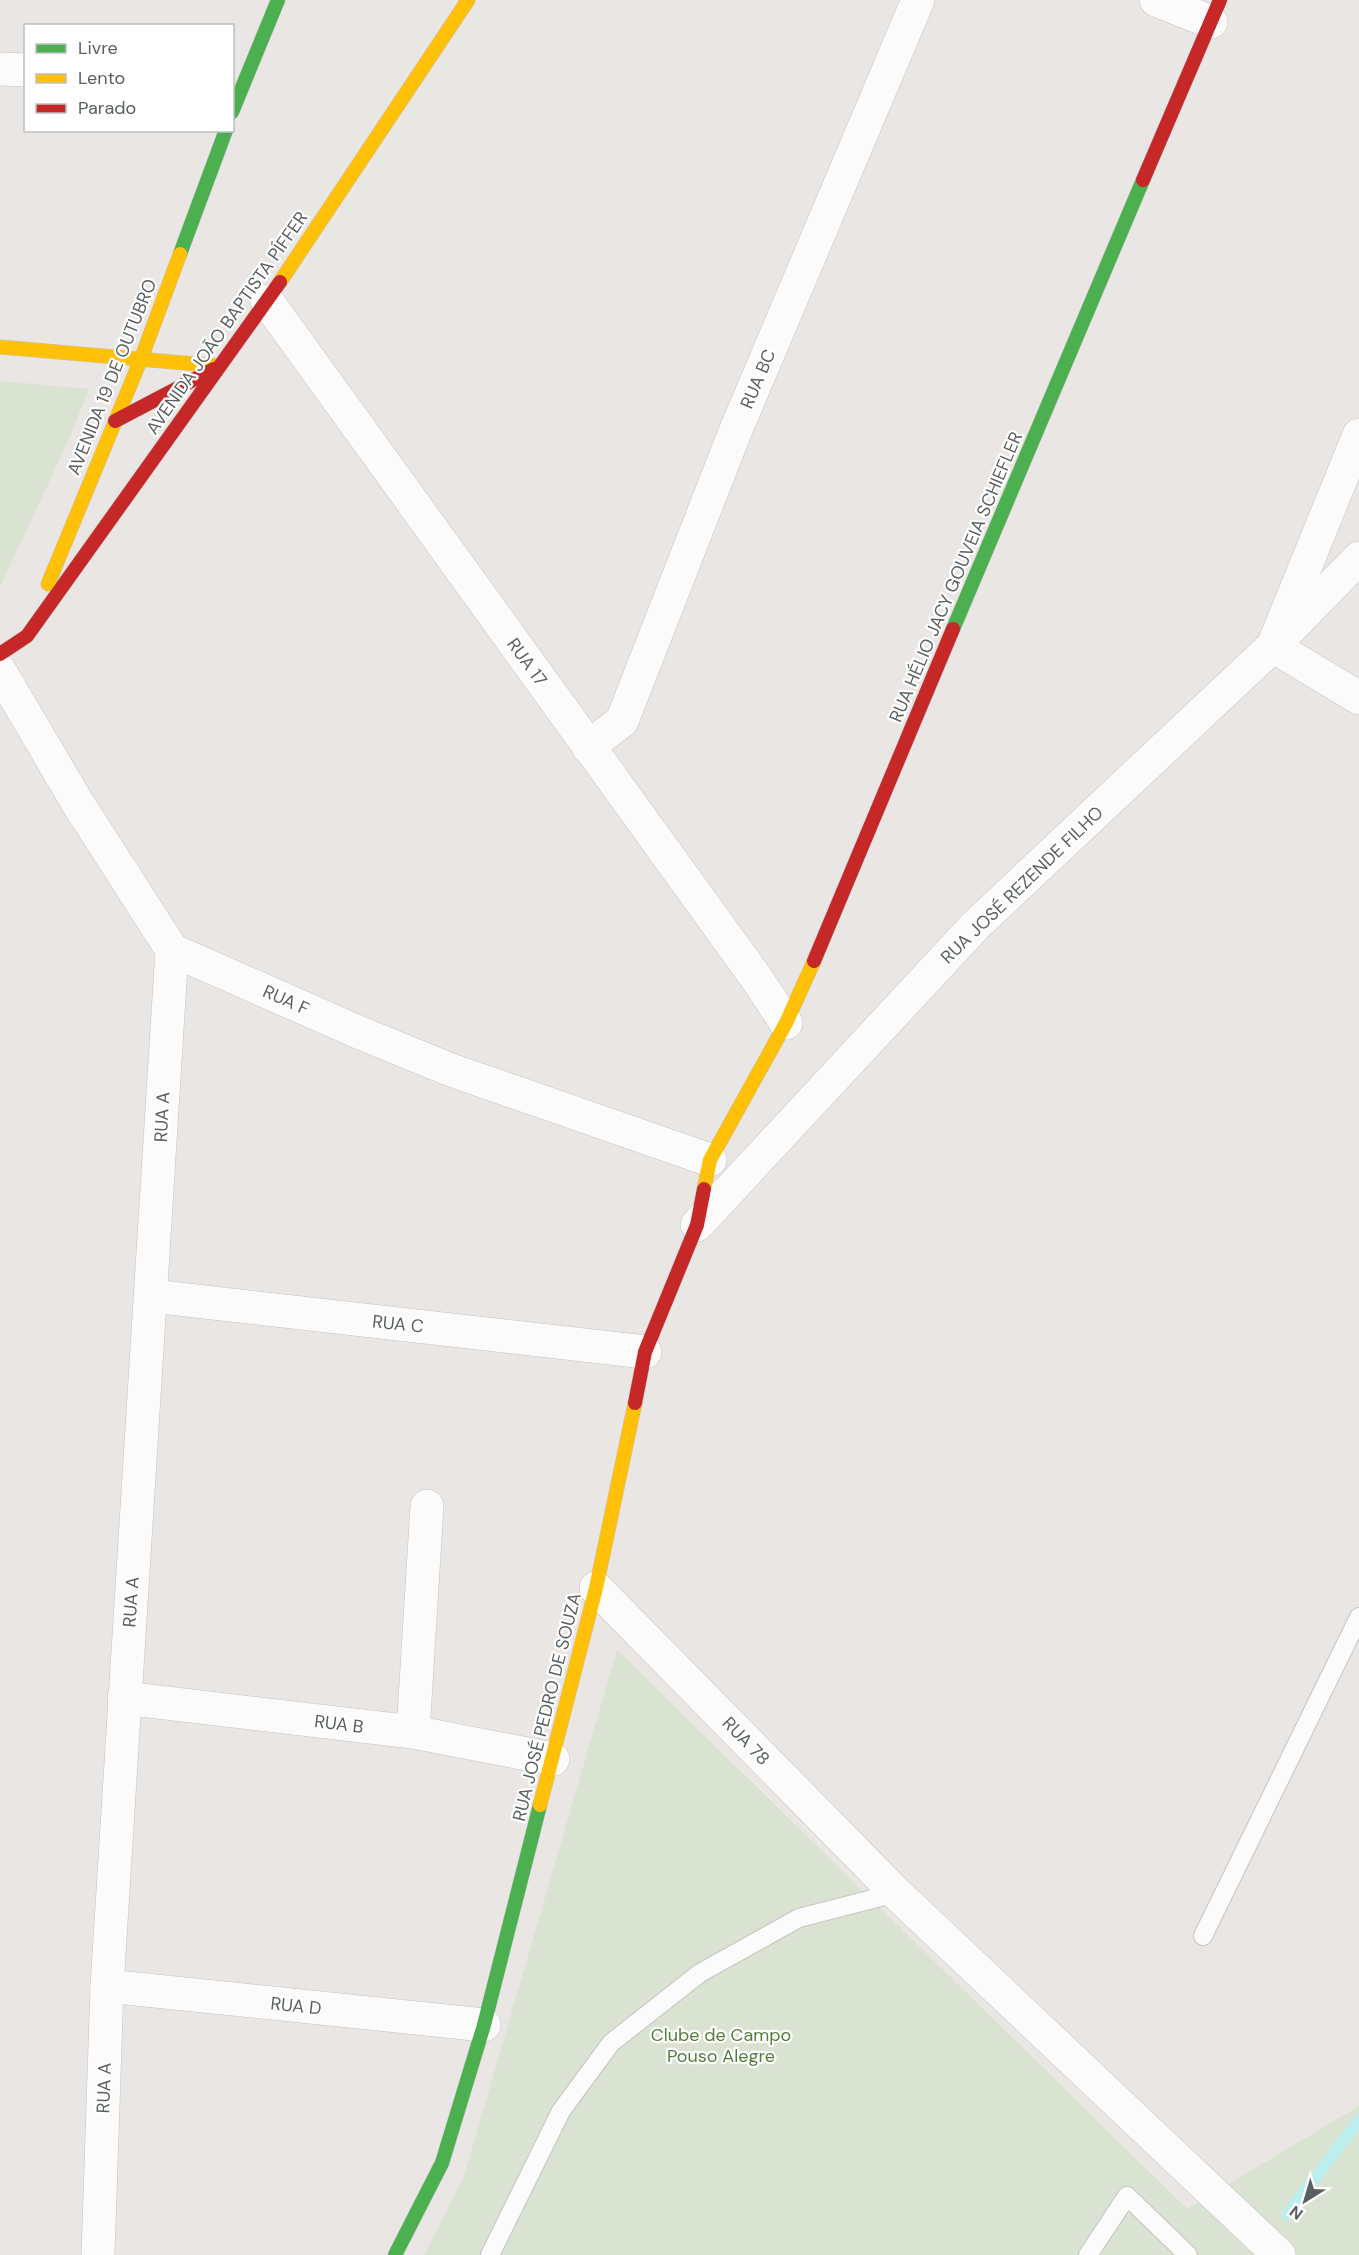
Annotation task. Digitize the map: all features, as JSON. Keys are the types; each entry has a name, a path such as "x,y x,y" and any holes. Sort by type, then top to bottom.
{"street":[{"path":"236,93 278,0"},
{"name":"AVENIDA JOÃO BAPTISTA PÍFFER","path":"0,654 27,636 267,301 468,0"},
{"name":"RUA BC","path":"588,747 622,721 735,432 918,0"},
{"path":"1156,0 1215,11"},
{"name":"RUA HÉLIO JACY GOUVEIA SCHIEFLER","path":"710,1160 786,1023 1215,11"},
{"path":"0,69 24,70"},
{"name":"AVENIDA 19 DE OUTUBRO","path":"27,636 141,358 225,132"},
{"name":"RUA 17","path":"267,301 757,979 786,1023"},
{"path":"0,346 219,366"},
{"path":"115,421 219,366"},
{"path":"1359,435 1273,646 1359,698"},
{"name":"RUA JOSÉ REZENDE FILHO","path":"697,1224 976,926 1273,646 1359,558"},
{"path":"0,671 77,802 172,950"},
{"name":"RUA F","path":"172,950 358,1032 451,1070 710,1160"},
{"name":"RUA A","path":"98,2255 107,1986 172,950"},
{"name":"RUA JOSÉ PEDRO DE SOUZA","path":"395,2255 442,2163 484,2025 597,1588 645,1352 697,1224 710,1160"},
{"name":"RUA C","path":"152,1296 645,1352"},
{"path":"413,1732 427,1506"},
{"name":"RUA 78","path":"597,1588 896,1893 1279,2255"},
{"name":"RUA B","path":"124,1698 413,1732 553,1759"},
{"name":"RUA D","path":"107,1986 484,2025"}],"lane":[{"path":"1203,1936 1359,1617"},
{"path":"490,2255 561,2111 611,2043 700,1972 799,1918 896,1893"},
{"path":"1088,2255 1127,2196 1188,2255"}],"green space":[{"path":"0,381 89,389 69,439 0,587"},
{"name":"Clube de Campo Pouso Alegre","path":"617,1650 1187,2209 1359,2106 1359,2255 424,2255 464,2176"}],"waterway":[{"path":"1287,2215 1359,2120"}],"traffic: fast":[{"path":"234,107 278,0"},
{"path":"180,254 225,132"},
{"path":"953,629 1143,180"},
{"path":"395,2255 442,2163 484,2025 540,1805"}],"traffic: slow":[{"path":"280,282 468,0"},
{"path":"48,584 141,359 180,254"},
{"path":"0,347 219,366"},
{"path":"704,1189 710,1160 786,1023 814,961"},
{"path":"540,1805 596,1588 635,1403"}],"traffic: jam":[{"path":"1143,180 1220,0"},
{"path":"0,654 27,636 280,282"},
{"path":"115,421 214,369"},
{"path":"814,961 953,629"},
{"path":"635,1403 645,1352 697,1225 704,1189"}]}
